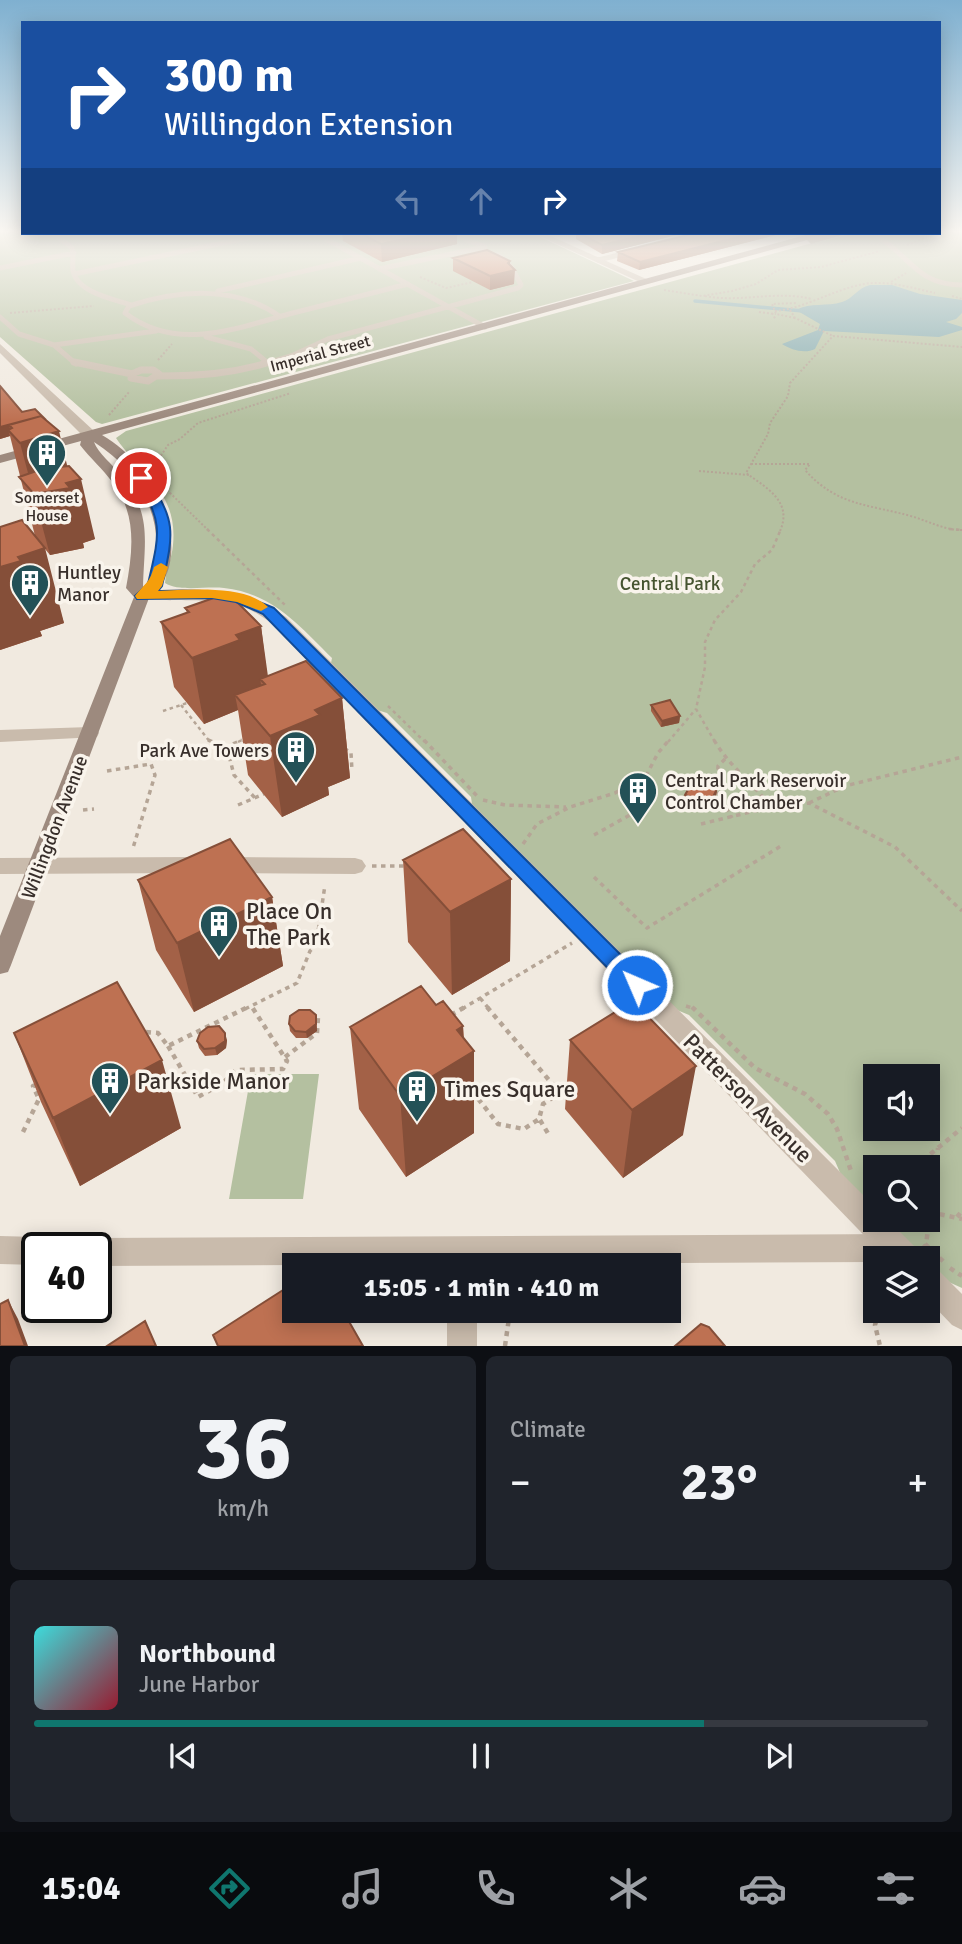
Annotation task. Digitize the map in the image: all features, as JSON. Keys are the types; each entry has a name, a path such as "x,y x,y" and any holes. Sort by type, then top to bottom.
{"main road":[{"name":"Imperial Street","path":"0,458 605,294"},
{"path":"90,733 142,596 155,586 163,561 164,525 153,493 104,440 89,434 87,445 121,481 136,511 141,542 134,588 142,596"},
{"name":"Willingdon Avenue","path":"0,965 90,733"}],"street":[{"path":"0,347 89,434"},
{"name":"Patterson Avenue","path":"142,596 212,594 240,598 268,611 587,934 908,1246"},
{"name":"Willingdon Avenue","path":"0,736 90,733"},
{"path":"0,866 355,866"},
{"path":"0,1250 21,1251"},
{"path":"112,1251 282,1255"},
{"path":"681,1256 863,1254"},
{"name":"Patterson Avenue","path":"940,1286 962,1315"},
{"path":"461,1346 462,1323"}],"lane":[{"path":"100,294 130,306 165,297 201,294"},
{"path":"225,294 271,309 279,316"},
{"path":"193,334 237,330 279,316 368,294"},
{"path":"425,294 485,327"},
{"path":"132,374 132,379 139,381 158,376 208,376 268,363 328,339 492,294"},
{"path":"130,306 125,313 133,321 156,331"},
{"path":"0,316 19,334 54,345 76,364 132,374 149,370 158,372 158,376"},
{"path":"54,345 156,331 183,333 251,349 268,363"}],"path":[{"path":"690,294 752,300 797,294 812,300"},
{"path":"702,296 712,294"},
{"path":"832,294 801,303 773,305 776,312 833,336 962,346"},
{"path":"951,296 962,299"},
{"path":"812,300 813,305"},
{"path":"759,312 790,310 801,303"},
{"path":"0,316 76,306 130,306"},
{"path":"790,310 795,318"},
{"path":"772,313 776,320"},
{"path":"149,370 183,333"},
{"path":"518,850 537,824 570,807 615,793 646,776 659,753 696,709 705,667 705,642 715,620 741,592 755,564 772,551 784,522 783,506 778,496 746,472 768,434 770,423 788,396 790,383 833,336"},
{"path":"108,417 139,381"},
{"path":"751,464 810,464 805,470 818,486 854,506 908,515 954,531 962,530"},
{"path":"699,471 749,475"},
{"path":"163,711 187,703"},
{"path":"181,705 212,743 226,747 242,741 247,731"},
{"path":"696,709 725,759 758,789 771,807"},
{"path":"226,747 234,775 255,798"},
{"path":"341,747 351,753 352,771"},
{"path":"701,824 771,807 809,803 845,786 962,757"},
{"path":"725,759 718,765 717,791 732,818"},
{"path":"107,771 152,764 155,775 132,850"},
{"path":"238,805 264,794"},
{"path":"480,800 505,805 570,807"},
{"path":"809,803 895,847 962,911"},
{"path":"83,810 94,809"},
{"path":"594,835 637,811"},
{"path":"594,877 647,928 781,846"},
{"path":"390,866 406,866"},
{"path":"168,1046 240,1010 252,1007 299,980 310,951 316,945 326,885"},
{"path":"447,1017 587,934"},
{"path":"480,998 560,1093"},
{"path":"140,1031 158,1033 198,1097 223,1083 236,1070 283,1069 288,1061 252,1007"},
{"path":"285,1057 317,1033 318,1017"},
{"path":"23,1132 39,1099 33,1086 45,1080"},
{"path":"465,1082 498,1124 523,1129 539,1119 543,1104 570,1086"},
{"path":"539,1119 549,1135"},
{"path":"930,1155 962,1128"},
{"path":"937,1155 938,1148"},
{"path":"940,1214 960,1218 962,1212"},
{"path":"940,1265 962,1276"},
{"path":"505,1346 508,1323"},
{"path":"876,1323 880,1346"}],"green space":[{"path":"0,294 586,294 102,424 96,422 0,337"},
{"name":"Central Park","path":"627,294 962,294 962,1288 940,1277 940,1246 910,1246 896,1232 940,1232 940,1155 863,1155 863,1198 841,1175 835,1161 689,1015 677,1010 472,804 471,797 387,713 377,710 331,663 332,658 296,623 271,604 241,591 185,588 165,583 173,545 170,511 156,486 116,438 126,431"},
{"path":"251,1074 319,1074 303,1199 229,1199"}],"water":[{"path":"854,294 919,294 962,300 962,313 956,319 946,322 962,327 962,330 939,337 824,331 815,349 798,351 782,344 818,330 820,324 796,310 842,302"}],"building":[{"path":"0,386 22,412 35,409 46,420 41,416 0,427"},
{"path":"41,416 59,431 20,443 8,430 12,428 9,425"},
{"name":"Somerset House","path":"57,464 60,467 69,466 81,479 66,483 70,488 34,494 19,477"},
{"path":"22,520 45,548 18,557 21,561 0,567 0,527"},
{"path":"228,593 261,626 236,635 240,640 192,658 161,622 189,612 185,608"},
{"path":"306,661 342,698 315,710 320,715 270,736 235,695 265,684 260,679"},
{"path":"670,700 680,716 662,721 651,705"},
{"path":"693,781 717,789 710,803 685,795"},
{"path":"463,829 511,879 450,912 403,860"},
{"path":"230,839 272,897 177,943 138,880"},
{"path":"117,982 162,1060 53,1118 14,1033"},
{"path":"421,986 436,1005 443,1001 463,1026 457,1030 474,1051 400,1096 350,1027"},
{"path":"633,1001 696,1066 632,1110 570,1040"},
{"path":"299,1010 310,1010 316,1015 316,1024 306,1032 295,1031 289,1024 290,1016"},
{"path":"219,1026 225,1033 225,1041 215,1048 204,1049 197,1041 200,1033 208,1027"},
{"path":"282,1291 282,1323 350,1323 363,1346 218,1346 213,1335"},
{"path":"8,1300 25,1346 0,1346 0,1304"},
{"path":"145,1321 156,1346 107,1346"},
{"path":"701,1324 709,1327 725,1346 675,1346"}],"waterway":[{"path":"695,301 803,311"}],"slow traffic":[{"path":"161,567 155,586 142,596 212,594 240,598 261,607"}],"place":[{"name":"Somerset House","path":"47,487"},
{"name":"Huntley Manor","path":"30,617"},
{"name":"Park Ave Towers","path":"296,784"},
{"name":"Central Park Reservoir Control Chamber","path":"638,825"},
{"name":"Place On The Park","path":"219,958"},
{"name":"Parkside Manor","path":"110,1115"},
{"name":"Times Square","path":"417,1123"}],"route":[{"path":"141,478 158,501 165,541 163,561 155,586 142,596 212,594 240,598 268,611 637,985"}]}
